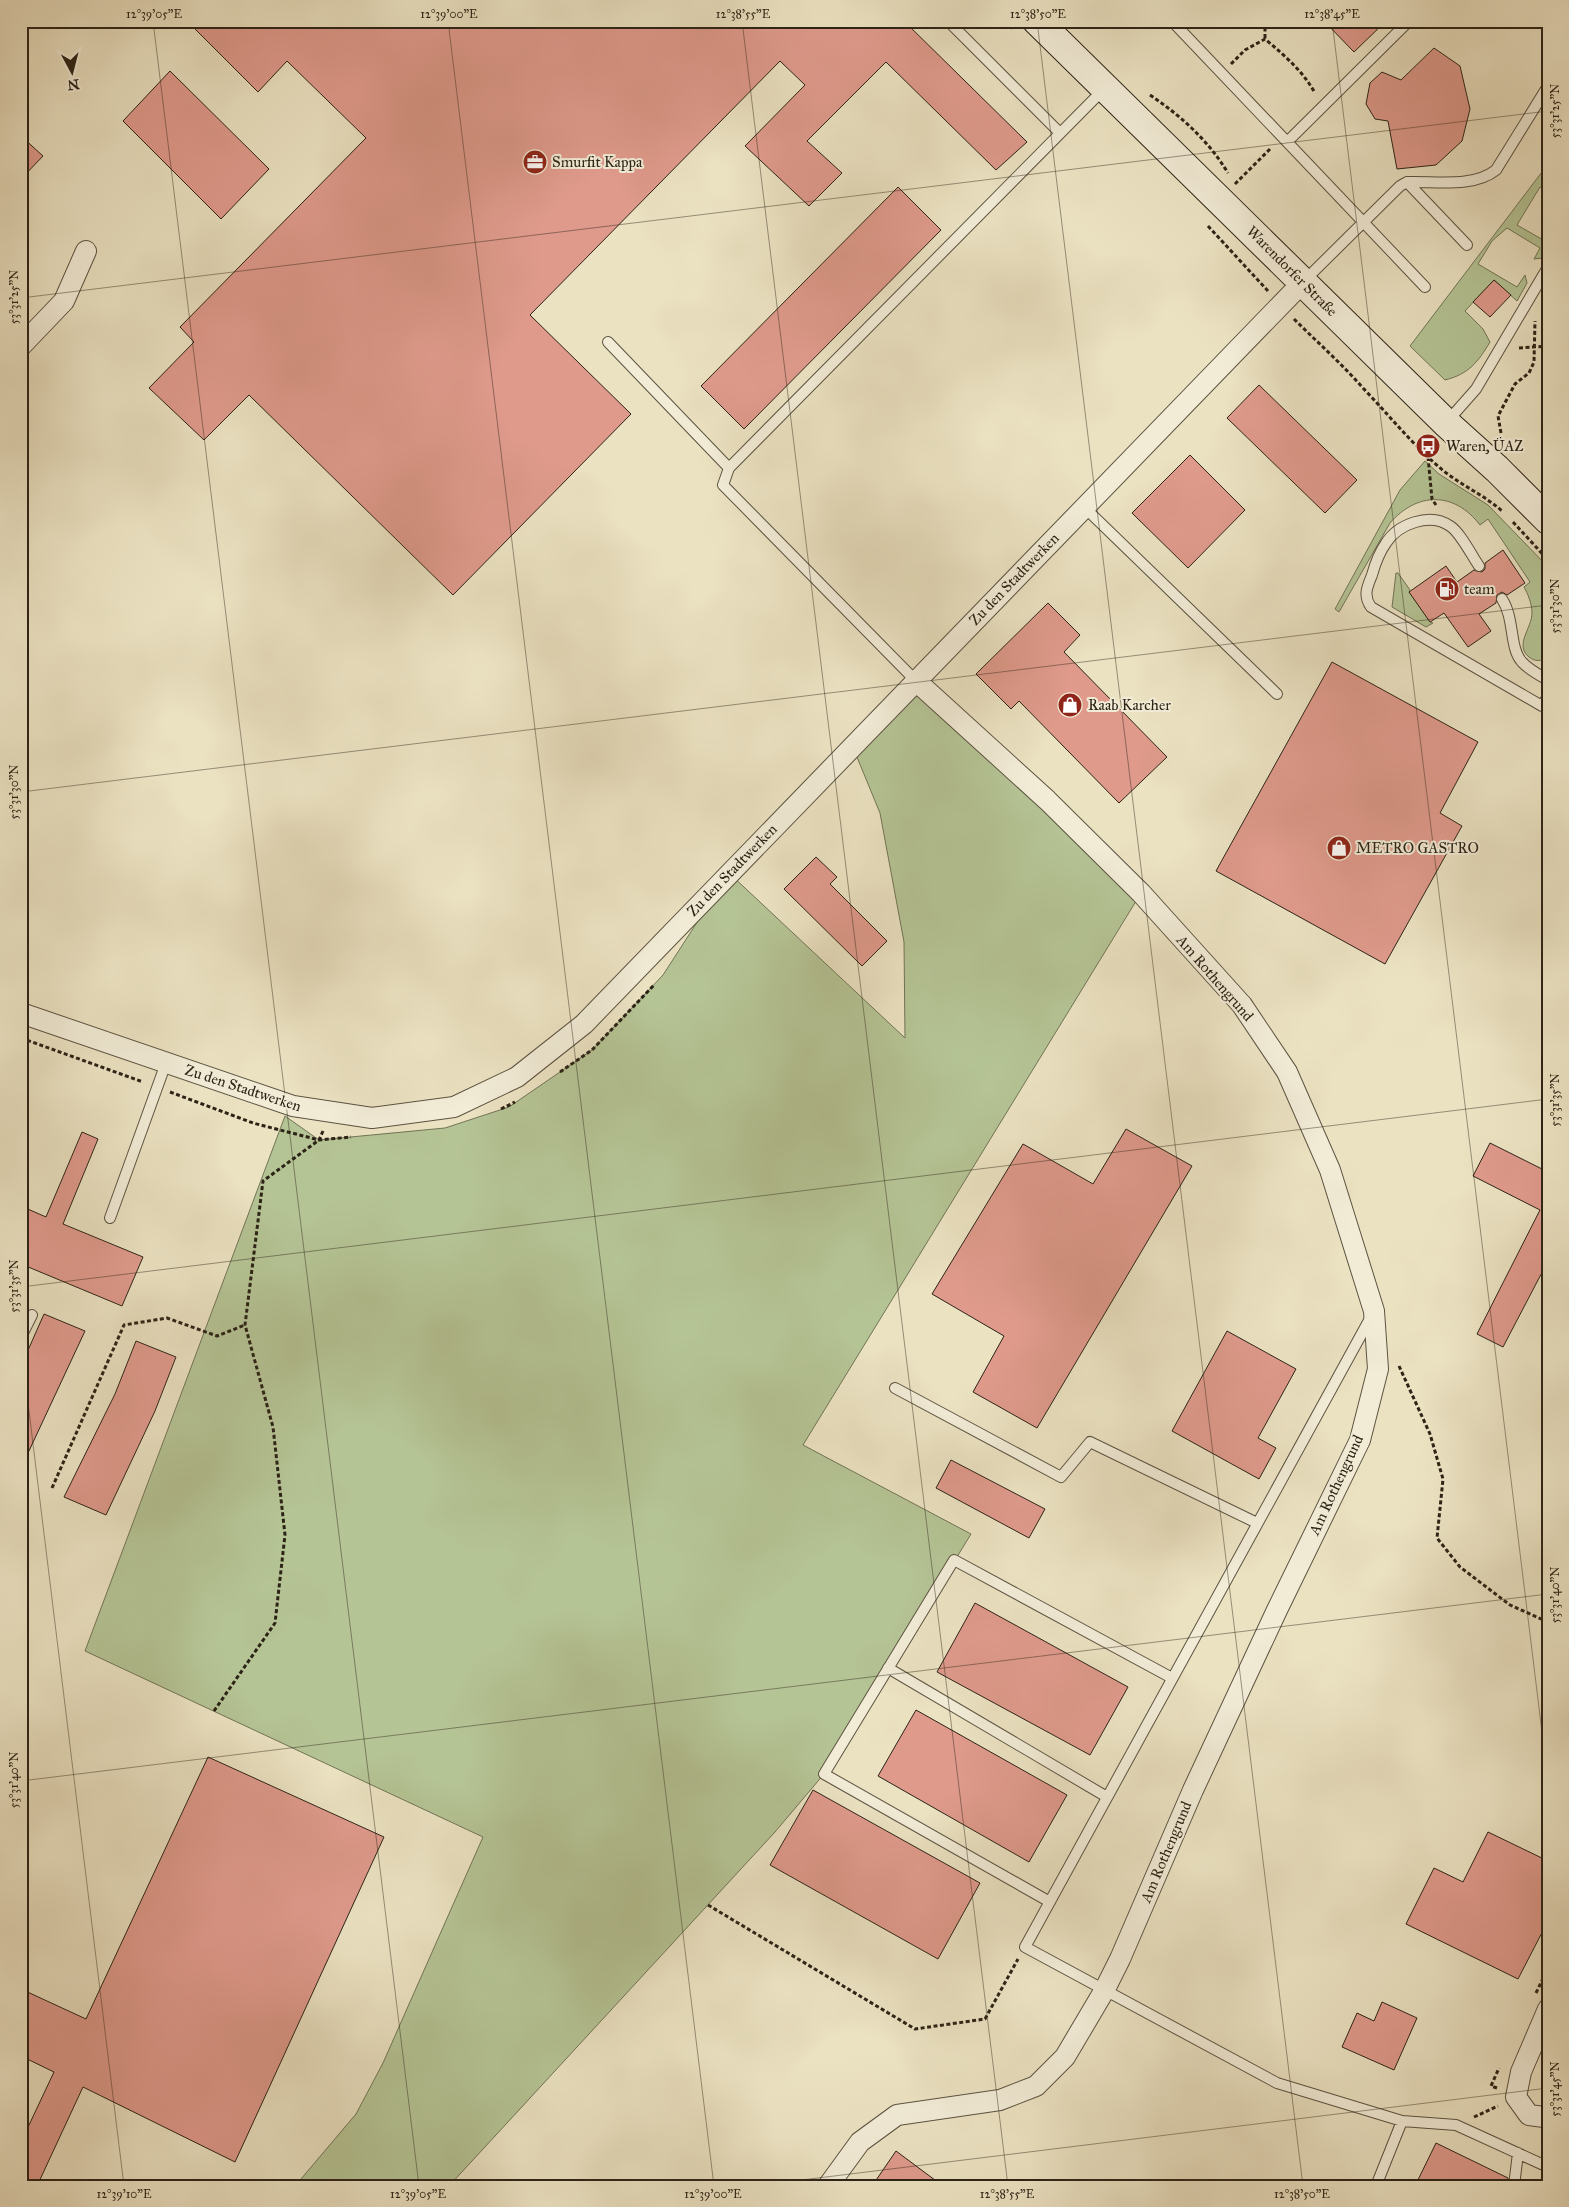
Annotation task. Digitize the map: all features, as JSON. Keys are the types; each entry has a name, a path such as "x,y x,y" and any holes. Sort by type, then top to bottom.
{"main road":[{"name":"Warendorfer Straße","path":"1037,21 1446,423 1497,469 1548,520"}],"street":[{"path":"21,346 64,300 86,251"},
{"name":"Zu den Stadtwerken","path":"21,1013 292,1106 372,1118 454,1107 517,1078 584,1024 915,680 1303,282"},
{"name":"Am Rothengrund","path":"828,2186 860,2142 897,2115 1000,2100 1036,2086 1065,2057 1104,1991 1197,1781 1276,1610 1360,1440 1378,1369 1374,1311 1326,1161 1287,1072 1242,1004 1141,893 1047,800 915,680"},
{"path":"1546,2118 1529,2115 1516,2097 1520,2072 1543,2036 1548,2010"}],"lane":[{"path":"948,21 1060,133"},
{"path":"1172,21 1425,287"},
{"path":"1285,140 1326,104 1409,21"},
{"path":"1303,282 1362,222 1400,186 1407,182 1474,181 1487,178 1496,170 1548,86"},
{"path":"915,680 724,485 729,468 1105,88"},
{"path":"1407,182 1467,245"},
{"path":"1446,423 1476,389 1548,267"},
{"path":"608,342 729,468"},
{"path":"1084,507 1277,694"},
{"path":"1479,566 1452,526 1440,521 1425,520 1405,526 1386,542 1377,559 1365,592 1366,601 1371,608 1542,706 1548,696"},
{"path":"1502,599 1510,614 1517,654 1522,662 1548,680"},
{"path":"110,1218 166,1063"},
{"path":"1374,1311 1024,1947 1277,2083 1402,2122 1456,2125 1548,2167"},
{"path":"21,1337 32,1316"},
{"path":"895,1388 1061,1477 1090,1442 1257,1523"},
{"path":"1050,1902 824,1774 954,1560 1172,1678"},
{"path":"888,1668 1107,1797"},
{"path":"1376,2186 1402,2122"},
{"path":"1514,2186 1518,2154"}],"path":[{"path":"1264,21 1265,39 1295,64 1307,78 1317,96 1326,104"},
{"path":"1221,73 1245,50 1265,39"},
{"path":"1235,185 1285,140"},
{"path":"1501,433 1498,416 1515,384 1529,373 1534,362 1536,286"},
{"path":"1499,351 1533,346 1548,346"},
{"path":"1428,457 1432,499 1452,526"},
{"path":"554,1076 592,1050 656,982"},
{"path":"21,1038 254,1123 319,1140 358,1136"},
{"path":"500,1110 516,1102"},
{"path":"214,1711 275,1623 285,1535 273,1427 245,1325 263,1181 314,1143"},
{"path":"52,1488 124,1326 167,1318 218,1336 245,1325"},
{"path":"1398,1364 1430,1434 1443,1479 1437,1538 1460,1567 1510,1605 1548,1622"},
{"path":"708,1904 915,2029 986,2019 1024,1947"},
{"path":"1456,2125 1516,2097"}],"green space":[{"path":"1548,164 1548,191 1540,187 1517,225 1545,241 1548,236 1548,249 1543,258 1534,259 1540,248 1507,228 1492,241 1478,264 1517,287 1525,275 1527,283 1517,301 1494,280 1465,311 1483,329 1490,342 1481,356 1467,371 1445,380 1410,346"},
{"path":"1425,461 1439,474 1488,505 1548,567 1548,658 1534,660 1529,657 1523,647 1532,613 1530,599 1524,587 1530,582 1488,519 1480,525 1459,506 1447,501 1423,501 1412,505 1390,523 1339,612 1335,609 1400,490"},
{"path":"1396,573 1398,573 1410,590 1409,592 1430,622 1433,623 1426,627 1392,607"},
{"path":"915,680 1141,893 803,1445 971,1534 824,1774 775,1832 449,2186 295,2186 356,2114 383,2063 483,1837 85,1651 285,1116 319,1140 445,1128 509,1107 592,1050 663,975 729,873 905,1038 904,942 880,813 852,745"}],"building":[{"path":"187,21 904,21 1027,142 996,170 886,62 807,141 842,173 809,206 745,146 805,85 780,61 530,315 631,414 453,595 249,395 204,440 149,388 194,342 180,327 366,138 287,61 258,92"},
{"path":"1324,21 1386,21 1354,52"},
{"path":"1434,48 1460,66 1470,109 1462,141 1436,165 1397,169 1388,121 1375,119 1366,104 1370,83 1382,72 1401,80"},
{"path":"170,71 269,169 221,219 123,121"},
{"path":"21,136 43,156 21,179"},
{"path":"898,187 941,230 744,429 701,386"},
{"path":"1494,280 1511,295 1490,317 1473,302"},
{"path":"1259,385 1357,480 1325,513 1227,418"},
{"path":"1190,455 1245,510 1188,568 1132,513"},
{"path":"1503,550 1525,583 1507,595 1502,592 1497,595 1496,603 1479,614 1491,631 1468,647 1444,613 1430,622 1409,592 1446,566 1457,582 1474,570 1482,572 1485,569 1485,563"},
{"name":"Raab Karcher","path":"1048,603 1080,635 1064,652 1167,757 1119,803 1019,701 1011,709 976,674"},
{"name":"METRO GASTRO","path":"1332,662 1478,742 1440,813 1462,826 1385,964 1216,871"},
{"path":"816,857 837,877 830,884 887,941 862,966 784,889"},
{"path":"1126,1129 1192,1166 1037,1428 973,1392 1004,1336 932,1294 1023,1144 1093,1184"},
{"path":"82,1132 98,1139 63,1224 143,1257 122,1306 21,1264 21,1206 46,1217"},
{"path":"1490,1143 1548,1172 1548,1261 1503,1347 1477,1334 1540,1210 1473,1176"},
{"path":"44,1314 85,1331 21,1468 21,1366"},
{"path":"1227,1331 1296,1369 1258,1438 1276,1448 1259,1479 1172,1431"},
{"path":"136,1341 176,1357 155,1411 106,1515 64,1497 115,1394"},
{"path":"951,1460 1045,1509 1029,1538 936,1488"},
{"path":"975,1603 1128,1687 1090,1755 937,1672"},
{"path":"916,1710 1067,1795 1029,1862 878,1776"},
{"path":"208,1757 384,1837 235,2162 83,2087 37,2186 21,2186 21,2142 54,2072 21,2056 21,1989 86,2019"},
{"path":"813,1790 980,1883 938,1959 770,1865"},
{"path":"1488,1832 1548,1861 1548,1921 1518,1979 1406,1924 1434,1868 1463,1882"},
{"path":"1382,2002 1417,2018 1394,2070 1342,2047 1357,2013 1374,2021"},
{"path":"1436,2143 1508,2178 1507,2186 1415,2186"},
{"path":"896,2151 943,2186 872,2186"}],"place":[{"name":"Smurfit Kappa","path":"535,162"},
{"name":"Waren, ÜAZ","path":"1428,446"},
{"name":"team","path":"1447,589"},
{"name":"Raab Karcher","path":"1070,705"},
{"name":"METRO GASTRO","path":"1339,848"}]}
